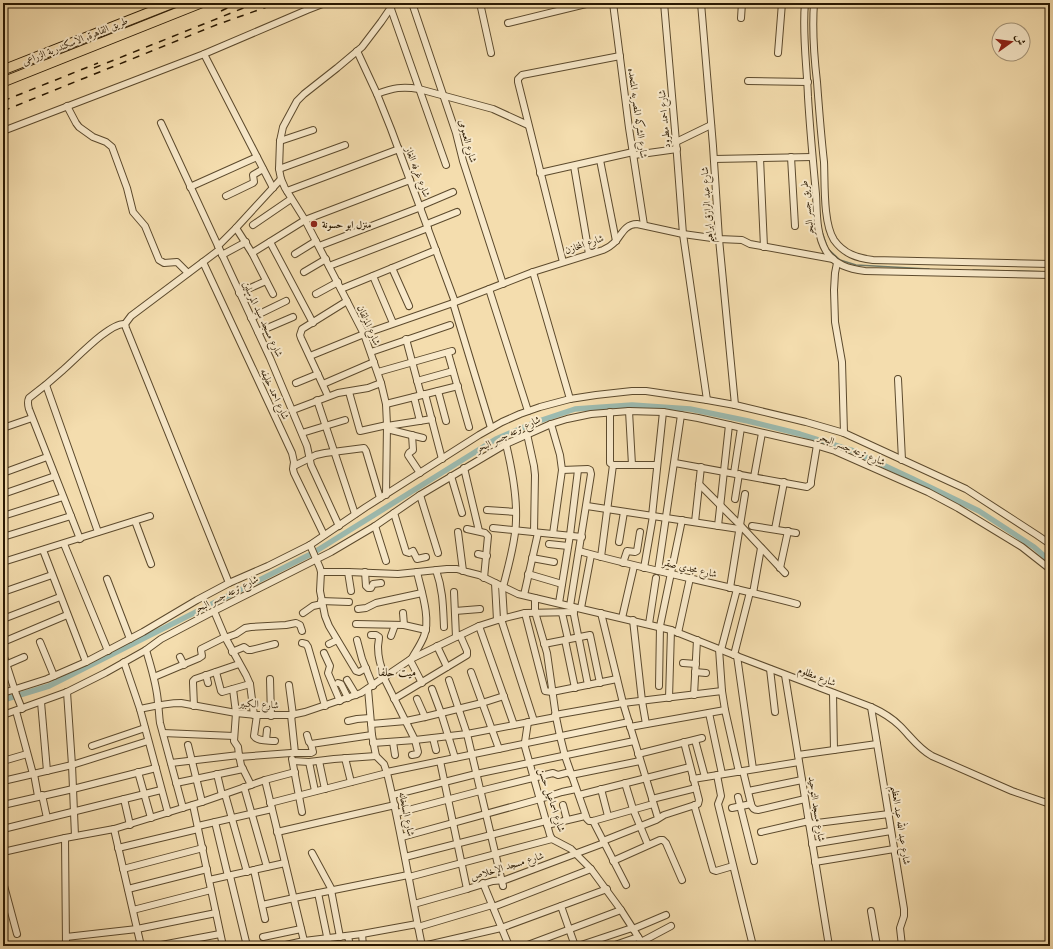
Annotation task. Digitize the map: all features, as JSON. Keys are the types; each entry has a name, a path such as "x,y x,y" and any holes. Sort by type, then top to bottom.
{"highway":[{"name":"طريق القاهرة, الاسكندرية الزراعى","path":"3,70 173,3"},
{"name":"طريق القاهرة, الاسكندرية الزراعى","path":"3,82 200,3"}],"street":[{"path":"3,131 204,54 325,3"},
{"name":"شارع العمومى","path":"412,3 456,133 464,165 502,284"},
{"path":"480,3 492,53"},
{"path":"508,23 590,3"},
{"name":"شارع الشركه المصريه المتحده","path":"613,3 644,225"},
{"name":"شارع احمد مطرود","path":"664,3 683,234 707,400"},
{"name":"شارع عبد الرازق ابراهيم","path":"701,3 712,124 719,239 735,405"},
{"path":"741,18 742,3"},
{"path":"778,53 782,3"},
{"name":"طريق جسر البحر","path":"805,3 804,20 812,156 820,236 826,251 835,261"},
{"name":"طريق جسر البحر","path":"814,3 813,44 823,158 826,217 828,228 837,244 850,255 861,259 1050,264"},
{"path":"393,6 419,89 446,165"},
{"name":"شارع المزلقان","path":"386,494 387,427 386,404 382,383 364,334 305,220 286,191 279,169 280,141 283,127 297,101 357,51 367,41 393,6"},
{"name":"شارع غرفه الغاز","path":"357,51 377,94 428,226 454,302 491,428"},
{"path":"204,54 273,188"},
{"path":"563,262 528,125 518,79 519,76 522,75 620,56"},
{"path":"748,81 808,82"},
{"path":"377,94 400,87 419,89 444,97 493,109 528,125"},
{"path":"67,106 79,127 93,137 106,142 112,147 132,209 145,226 157,258 162,262 177,262 188,273"},
{"name":"شارع مسجد سيد المرسلين","path":"161,123 293,410 308,450 310,465 339,526"},
{"path":"676,142 712,124"},
{"path":"280,141 313,130"},
{"path":"279,169 345,145"},
{"path":"286,191 399,149"},
{"path":"540,173 634,154 677,149"},
{"path":"714,160 812,156"},
{"path":"190,187 257,157"},
{"path":"791,157 795,226"},
{"path":"760,158 764,247"},
{"path":"600,160 616,241"},
{"path":"574,166 589,254"},
{"path":"226,196 253,183 253,174 263,169"},
{"path":"80,538 32,418 28,404 30,398 65,369 93,342 118,326 125,324 131,316 219,250 236,228 281,179"},
{"path":"252,253 305,220 410,180"},
{"path":"295,254 317,243 421,207 453,192"},
{"path":"254,225 291,199"},
{"path":"329,266 428,226 457,212"},
{"name":"شارع المخازن","path":"310,356 364,334 533,272 608,248 616,241 624,229 633,224 683,234 719,239 742,240 750,244 835,261"},
{"path":"236,228 246,242 273,294"},
{"path":"219,250 246,242"},
{"path":"270,242 313,323"},
{"path":"341,289 436,250"},
{"path":"304,272 326,259"},
{"path":"881,272 882,260"},
{"path":"835,261 843,266 856,270 881,272 1050,276"},
{"path":"835,261 835,322 842,355 844,433"},
{"name":"شارع احمد خليفه","path":"203,262 292,453 294,474 324,535"},
{"path":"392,268 409,306"},
{"path":"533,272 570,399"},
{"path":"373,276 393,324"},
{"path":"240,293 266,281"},
{"path":"316,294 338,282"},
{"path":"489,289 528,411"},
{"path":"251,318 286,301"},
{"path":"328,396 300,335 302,329 347,301"},
{"path":"258,332 293,317"},
{"path":"125,324 229,583"},
{"path":"371,352 450,325"},
{"path":"406,339 417,381 432,419 442,459"},
{"path":"378,372 450,352 469,427"},
{"path":"323,384 374,362"},
{"path":"417,381 454,371"},
{"path":"296,383 318,374"},
{"path":"898,379 902,460"},
{"path":"293,410 328,396 368,388 382,383"},
{"path":"46,385 98,532"},
{"path":"386,404 458,386"},
{"path":"438,391 446,421"},
{"name":"شارع ترعه جسر البحر","path":"3,693 15,692 86,662 229,583 311,546 324,535 355,514 502,422 528,411 570,399 596,395 646,391 707,400 806,422 844,433 966,489 1037,534 1050,544"},
{"path":"349,392 360,431 432,419"},
{"path":"414,397 420,421"},
{"path":"317,400 355,514"},
{"path":"630,411 632,465"},
{"name":"شارع ترعه جسر البحر","path":"3,715 16,711 21,706 41,702 67,692 146,650 161,639 214,610 350,542 420,495 506,444 551,424 579,416 630,411 663,412 817,445 835,451 928,492 958,508 1022,547 1050,569"},
{"path":"601,557 612,464 609,461 610,412"},
{"path":"644,568 653,516 663,412"},
{"path":"658,571 681,415"},
{"path":"3,428 32,418"},
{"path":"302,433 345,420"},
{"path":"551,424 560,455 562,470 553,534"},
{"path":"718,526 728,425"},
{"path":"387,427 423,438"},
{"path":"735,499 741,428"},
{"path":"754,477 762,433"},
{"path":"524,595 536,533 535,475 533,458 527,434"},
{"path":"412,435 413,449 408,456 420,473"},
{"path":"501,619 503,587 516,531 515,489 512,467 506,444"},
{"path":"675,463 784,482 804,487 809,486 811,481 817,445"},
{"path":"294,466 309,458 325,453 361,447 364,448 380,498"},
{"path":"3,473 48,457"},
{"path":"612,464 657,465"},
{"path":"695,522 701,467"},
{"path":"464,468 479,531"},
{"path":"562,470 588,469 591,471 572,608 588,685"},
{"path":"559,603 570,536 578,470"},
{"path":"3,494 55,476"},
{"path":"451,476 462,513"},
{"path":"775,529 784,482"},
{"path":"699,484 720,504 739,527 782,570 788,531"},
{"path":"745,494 739,527 733,589 720,650 722,691 725,710 752,806"},
{"path":"420,495 438,553"},
{"path":"3,516 63,497"},
{"path":"587,506 718,526 739,527"},
{"path":"487,510 516,512"},
{"path":"619,542 624,512"},
{"path":"394,513 406,552 413,551 417,559 426,557"},
{"path":"3,537 71,516"},
{"path":"3,562 150,516"},
{"path":"659,686 660,626 682,520"},
{"path":"135,521 151,564"},
{"path":"375,526 386,561"},
{"path":"752,526 796,533"},
{"path":"493,528 582,537"},
{"path":"467,529 485,532 488,536 484,578"},
{"path":"458,532 462,571"},
{"path":"623,563 627,551 637,551 640,532"},
{"path":"64,544 108,651"},
{"path":"549,544 568,546"},
{"path":"311,546 321,572 320,591 325,616 329,626 356,671 359,672 366,668"},
{"path":"753,769 736,656 752,593 761,548"},
{"path":"43,550 86,662"},
{"name":"شارع مجدي صقر","path":"579,551 634,566 797,604"},
{"path":"478,554 487,556"},
{"path":"581,608 591,554"},
{"path":"532,558 554,562"},
{"path":"622,618 634,566"},
{"name":"شارع مظلوم","path":"321,572 365,572 392,574 447,569 462,571 484,578 524,595 559,603 572,608 581,608 660,626 871,707 884,713 899,725 924,752 1012,791 1050,804"},
{"path":"436,570 442,590 444,627"},
{"path":"348,572 351,591"},
{"path":"365,572 366,586 368,588 371,588 373,584 381,583"},
{"path":"417,572 426,612 426,630 421,644 410,659 422,683"},
{"path":"528,574 562,584"},
{"path":"3,592 52,575"},
{"path":"649,624 656,578"},
{"path":"678,632 690,578"},
{"path":"107,580 130,639"},
{"path":"495,583 501,619 531,722"},
{"path":"394,699 467,655 467,651 458,636 454,592"},
{"path":"358,609 366,608 376,603 422,593"},
{"path":"3,619 60,597"},
{"path":"535,598 535,612 548,662 556,716 565,756 589,819 626,884"},
{"path":"303,613 322,602 349,602"},
{"name":"شارع مظلوم","path":"371,688 410,659 479,626 525,613 562,613 572,608"},
{"path":"455,611 480,609"},
{"path":"214,610 225,638 250,684 256,715 254,736 256,739 275,741"},
{"path":"403,613 404,625"},
{"path":"525,613 546,692 575,688 618,679"},
{"path":"562,613 575,688"},
{"path":"601,613 623,703 658,818"},
{"path":"3,642 67,615"},
{"path":"633,620 646,724"},
{"path":"154,677 201,657 200,646 236,634 242,629 296,623 300,625 302,630"},
{"path":"356,624 404,625 426,630"},
{"path":"391,636 395,625"},
{"path":"479,626 514,725"},
{"path":"669,698 671,630"},
{"path":"371,635 378,637 378,654 385,678 415,740 418,752 417,754 412,755"},
{"path":"544,644 589,635 591,636 600,682"},
{"path":"329,644 337,640"},
{"name":"شارع السلخانه","path":"357,640 371,688 370,721 373,743 376,756 384,764 387,772 397,813 422,946"},
{"path":"694,695 697,640"},
{"path":"40,642 54,676"},
{"path":"302,643 306,644 308,647 325,706"},
{"path":"232,652 242,647 251,650 275,644"},
{"path":"437,646 447,668"},
{"path":"146,650 154,677 159,705 159,716 183,808"},
{"path":"324,653 330,666 328,673 340,701"},
{"path":"3,654 5,666 21,706"},
{"path":"5,666 24,657"},
{"path":"180,657 184,665"},
{"path":"124,662 140,709 168,813"},
{"path":"683,663 696,664"},
{"path":"194,706 193,680 239,664"},
{"path":"770,669 775,712"},
{"path":"216,672 221,692 250,684"},
{"path":"471,672 499,749"},
{"path":"695,672 706,673"},
{"name":"شارع مسجد التوحيد","path":"785,674 829,946"},
{"path":"206,675 208,683"},
{"path":"270,679 271,716"},
{"path":"310,681 318,679"},
{"path":"347,680 356,695"},
{"path":"449,680 467,734 502,883"},
{"path":"338,683 342,684 348,698"},
{"path":"289,685 292,715 293,761 302,812"},
{"name":"شارع الكبير","path":"140,709 177,703 236,713 271,716 292,715 340,701 371,688"},
{"path":"233,689 236,713 234,741 238,747 243,769 251,785"},
{"path":"432,689 455,758"},
{"path":"373,743 467,734 623,703 722,691"},
{"path":"67,692 76,836"},
{"path":"833,693 834,750"},
{"path":"348,721 358,719 370,721 406,721 459,709 504,696"},
{"path":"417,699 425,717"},
{"path":"41,702 47,771"},
{"name":"شارع عبد الله عبد العظيم","path":"871,707 904,909 904,916 900,928 902,946"},
{"path":"118,848 215,822 252,814 299,795 387,772 560,736 630,725 646,724 725,710"},
{"path":"16,711 27,754 47,818"},
{"path":"709,713 721,793 718,804 753,946"},
{"name":"شارع اسماعيل حسن","path":"531,722 524,744 550,835 552,838 577,854 591,869 621,910 641,942"},
{"path":"92,746 145,728"},
{"path":"266,730 266,740"},
{"path":"163,733 234,736"},
{"path":"171,763 239,756 311,753 313,750 307,735"},
{"path":"311,744 372,735"},
{"path":"433,738 436,750"},
{"path":"638,754 702,738"},
{"path":"392,794 476,774 634,740"},
{"path":"695,740 705,777"},
{"path":"3,780 72,765 148,741"},
{"path":"393,742 395,755"},
{"path":"684,742 699,802 695,805 695,808 713,870 716,871 733,866"},
{"path":"693,779 753,769 834,750 877,744"},
{"path":"188,745 202,802"},
{"path":"3,761 27,754"},
{"path":"293,761 309,762 376,756"},
{"path":"345,758 351,782"},
{"path":"319,761 325,789"},
{"path":"440,761 467,889"},
{"path":"397,813 553,773 558,775 571,774 640,761"},
{"path":"309,762 315,791"},
{"path":"402,838 562,792 578,792 601,789 690,767"},
{"path":"4,803 40,796 156,768"},
{"path":"176,783 243,769"},
{"path":"138,772 151,818"},
{"path":"3,852 130,825 265,780 295,772"},
{"path":"217,774 232,818 247,872"},
{"path":"265,780 301,929 307,943"},
{"path":"748,791 802,780"},
{"path":"625,783 633,810 648,845"},
{"path":"244,787 267,867"},
{"path":"405,857 457,843 546,823 608,816 633,810 652,801 696,788"},
{"path":"601,789 608,816"},
{"path":"3,829 161,790"},
{"path":"738,797 754,861"},
{"path":"732,808 752,806 758,810 805,799"},
{"path":"124,800 130,825"},
{"path":"193,805 223,946"},
{"path":"277,832 395,805"},
{"path":"563,805 568,820"},
{"name":"شارع مسجد الإخلاص","path":"414,904 483,883 493,881 502,883 577,854 664,815 695,805"},
{"path":"761,832 809,823 889,814"},
{"path":"215,822 247,946"},
{"path":"114,829 141,946"},
{"path":"812,844 892,832"},
{"path":"65,838 66,946"},
{"path":"262,905 408,876 462,863 552,838"},
{"path":"614,861 648,845 663,840 666,843 682,880"},
{"path":"123,868 203,848"},
{"path":"815,862 894,850"},
{"path":"312,853 332,890 340,937"},
{"path":"210,880 285,863"},
{"path":"128,889 207,869"},
{"path":"281,946 418,925 492,906 591,869"},
{"path":"254,870 265,919"},
{"path":"3,882 17,934"},
{"path":"483,883 509,946"},
{"path":"422,946 501,928 606,889"},
{"path":"133,910 211,890"},
{"path":"318,893 329,946"},
{"path":"561,906 575,946"},
{"path":"525,946 621,910"},
{"path":"871,911 877,946"},
{"path":"66,937 138,930 216,913"},
{"path":"578,946 633,929 666,915"},
{"path":"612,946 641,942 671,926"},
{"path":"263,937 301,929"},
{"path":"156,946 220,934"},
{"path":"362,934 363,946"},
{"path":"348,936 350,946"},
{"path":"454,939 456,946"}],"waterway":[{"path":"822,232 828,249 840,260 856,265 929,269"},
{"path":"973,270 1050,272"},
{"path":"3,700 49,686 313,553 496,439 536,422 575,409 632,405 690,409 800,434 851,450 979,511 1034,547 1050,561"}],"railway":[{"path":"221,11 238,3"},
{"path":"94,68 256,3"},
{"path":"3,111 216,25 278,3"},
{"path":"3,101 98,63"}],"place":[{"name":"منزل ابو حسونة","path":"314,224"}],"district":[{"name":"ميت حلفا","path":"397,671"}]}
